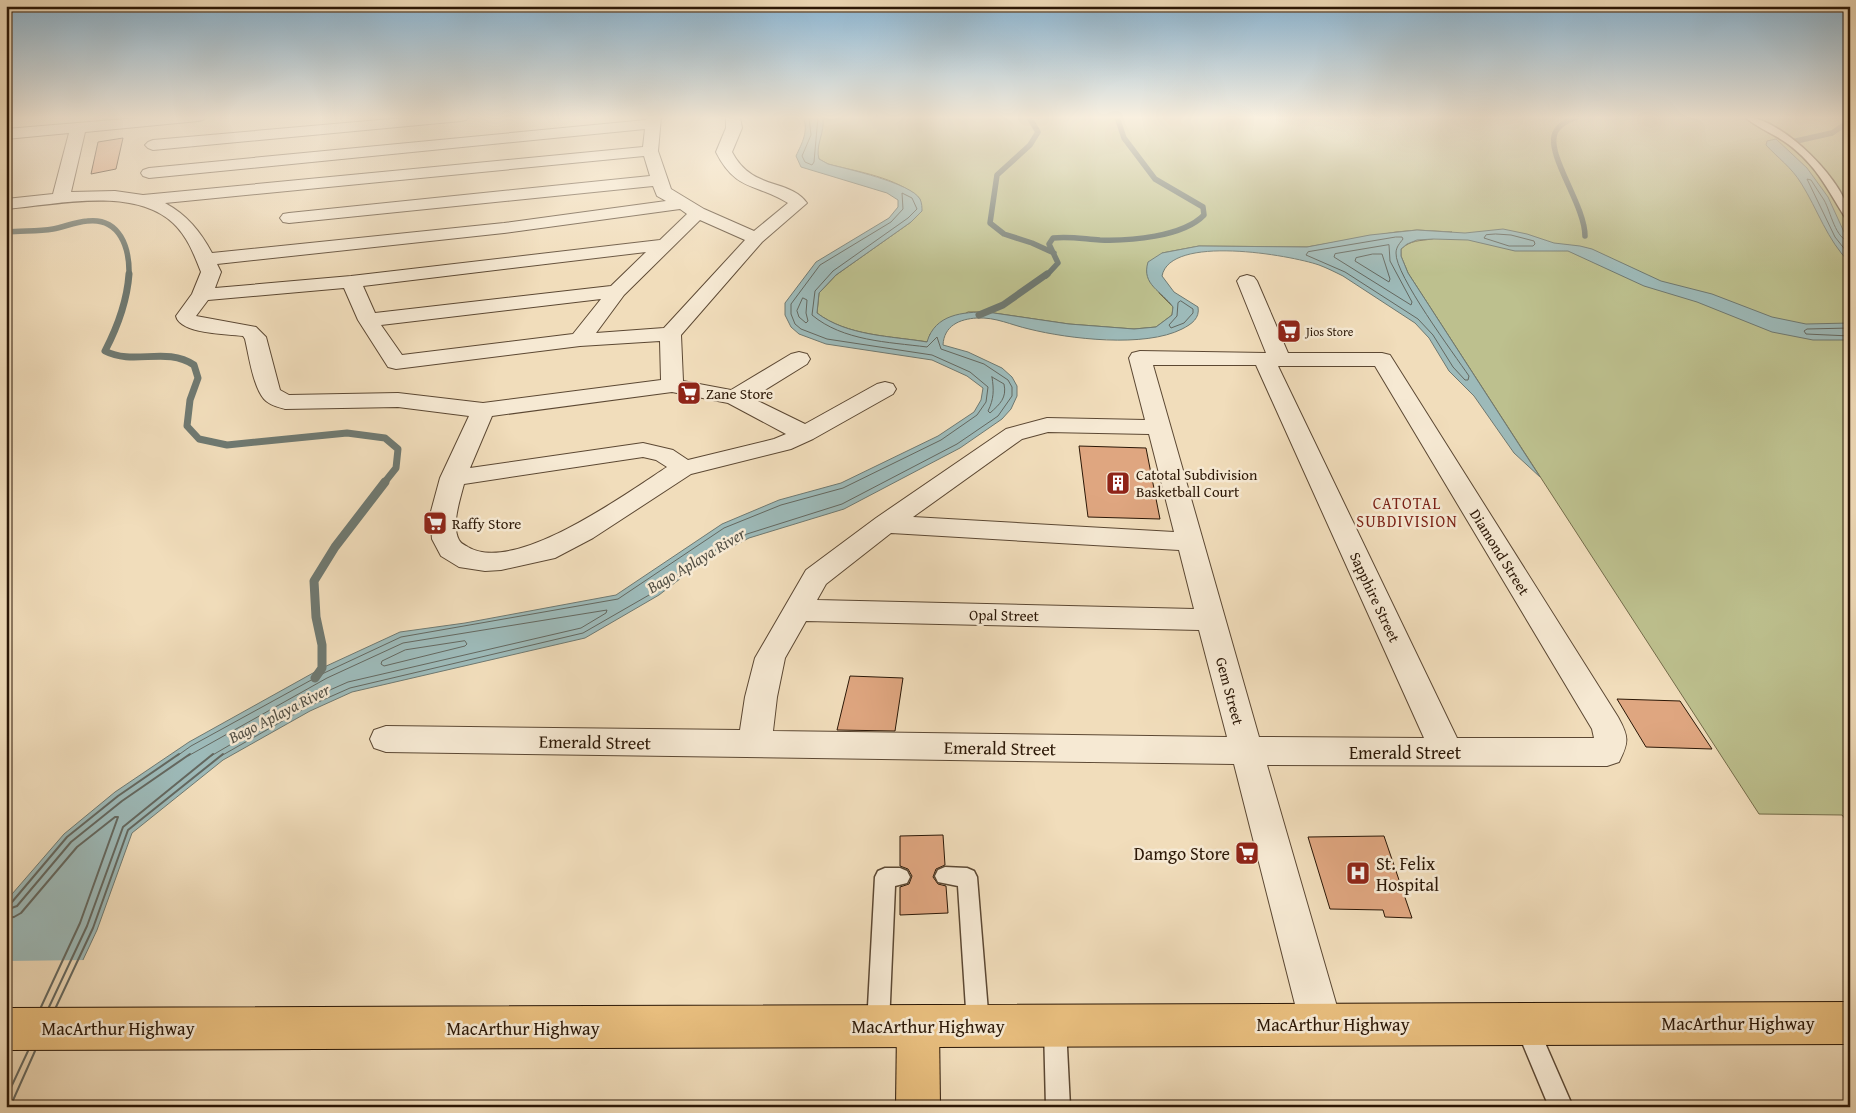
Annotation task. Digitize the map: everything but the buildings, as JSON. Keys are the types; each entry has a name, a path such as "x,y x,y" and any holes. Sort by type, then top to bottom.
{"main road":[{"name":"MacArthur Highway","path":"6,1029 1850,1023"},
{"path":"918,1026 918,1107"}],"street":[{"path":"61,198 68,169"},
{"path":"145,200 150,169"},
{"path":"149,173 188,169"},
{"path":"6,204 61,198 113,196 145,200 465,169"},
{"path":"656,169 663,192 689,208 756,238"},
{"path":"672,385 670,334 756,238 798,204 792,197 747,180 733,169"},
{"path":"290,218 659,180"},
{"path":"272,252 290,218 300,185"},
{"path":"145,200 175,216 186,227 206,259 211,272 202,295 188,311 187,320 197,324 248,331 255,337 269,390 278,400 285,402 367,399 401,400 462,409 483,410 672,385 735,398 805,434"},
{"path":"580,340 617,291 662,246 689,208"},
{"path":"206,259 689,208"},
{"path":"202,295 351,282 662,246"},
{"name":"Sapphire Street","path":"1247,281 1272,360 1447,752"},
{"path":"351,282 368,320 396,362 580,340 670,334"},
{"path":"368,320 617,291"},
{"name":"Gem Street","path":"1272,360 1140,358 1321,1024"},
{"path":"735,398 799,359"},
{"name":"Diamond Street","path":"1272,360 1382,360 1607,726 1612,736 1611,746"},
{"path":"483,410 453,478 443,515 445,539 451,549 469,560 485,562 522,557 545,551 565,542 682,469 762,449 805,434 885,389"},
{"path":"755,744 761,697 770,658 816,577 885,524 1014,434 1047,425 1158,427"},
{"path":"453,478 643,450 669,456 682,469"},
{"path":"885,524 1190,542"},
{"name":"Opal Street","path":"797,610 1211,620"},
{"name":"Emerald Street","path":"386,739 1247,751 1595,753 1607,752 1611,746"}],"lane":[{"path":"1820,169 1850,217"},
{"path":"946,876 967,876 978,1026"},
{"path":"878,1027 885,877 900,877"},
{"path":"1526,1024 1561,1107"},
{"path":"1055,1026 1058,1107"}],"green space":[{"path":"848,169 1847,169 1850,179 1850,825 1842,815 1759,814 1408,273 1401,256 1401,249 1412,242 1452,232 1417,230 1307,247 1199,246 1162,253 1159,293 1173,307 1172,315 1156,327 1134,329 1069,324 987,312 968,312 930,334 928,342 856,331 829,321 817,313 819,293 836,275 911,222 920,199 900,185"}],"water":[{"name":"Bago Aplaya River","path":"807,169 847,169 878,177 904,187 920,199 922,211 911,222 836,275 819,293 817,313 829,321 855,331 870,334 927,342 936,326 943,320 951,316 978,312 1069,324 1134,329 1156,327 1172,315 1173,307 1154,287 1147,276 1148,262 1162,253 1199,246 1307,247 1370,235 1417,230 1465,233 1503,229 1527,234 1554,243 1592,249 1661,281 1712,294 1772,317 1806,324 1850,323 1850,340 1813,340 1772,332 1697,302 1644,286 1568,251 1515,251 1468,240 1417,240 1407,244 1401,249 1401,256 1408,273 1540,477 1514,453 1474,396 1449,371 1429,338 1415,323 1343,276 1322,266 1304,261 1259,253 1208,251 1186,255 1170,263 1162,276 1174,292 1198,307 1198,314 1192,323 1166,335 1128,340 1107,340 1046,333 984,318 959,322 949,328 943,345 968,352 1002,368 1012,377 1017,386 1017,396 1011,409 1002,419 960,448 844,509 749,538 702,562 659,595 585,638 352,692 310,711 223,760 132,833 97,930 14,1107 6,1107 6,901 64,834 115,792 189,742 322,668 400,632 465,623 616,595 722,524 779,500 841,483 938,436 974,412 981,400 983,388 967,376 932,360 826,344 799,334 791,327 785,315 785,303 816,262 889,218 898,207 898,200 887,193"},
{"path":"1791,169 1808,169 1828,197 1844,232 1850,239 1850,263 1835,245 1797,177"}],"pier":[{"path":"86,960 18,1104 6,1104 6,961"}],"waterway":[{"path":"1004,169 997,175 990,223 1004,234 1053,253"},
{"path":"1053,253 1049,244 1053,238 1071,237 1112,240 1155,236 1183,228 1204,215 1203,207 1155,179 1147,169"},
{"path":"1562,169 1579,210 1585,236"},
{"path":"6,232 47,230 87,221 98,221 108,224 121,236 125,245 128,255 129,274"},
{"path":"1046,276 1058,263 1053,253"},
{"path":"129,274 121,314 105,351 127,357 172,357 194,365 198,378 190,400 187,426 199,439 227,445 347,433 385,438 398,449 396,468 384,483"},
{"path":"979,315 1003,305 1047,274"},
{"name":"Bago Aplaya River","path":"315,678 322,668 322,645 316,617 314,581 335,547 385,482"}],"place":[{"name":"Jios Store","path":"1289,331"},
{"name":"Zane Store","path":"689,393"},
{"name":"Catotal Subdivision Basketball Court","path":"1118,483"},
{"name":"Raffy Store","path":"435,523"},
{"name":"Damgo Store","path":"1247,853"},
{"name":"St. Felix Hospital","path":"1358,873"}],"district":[{"name":"CATOTAL SUBDIVISION","path":"1407,512"}]}
